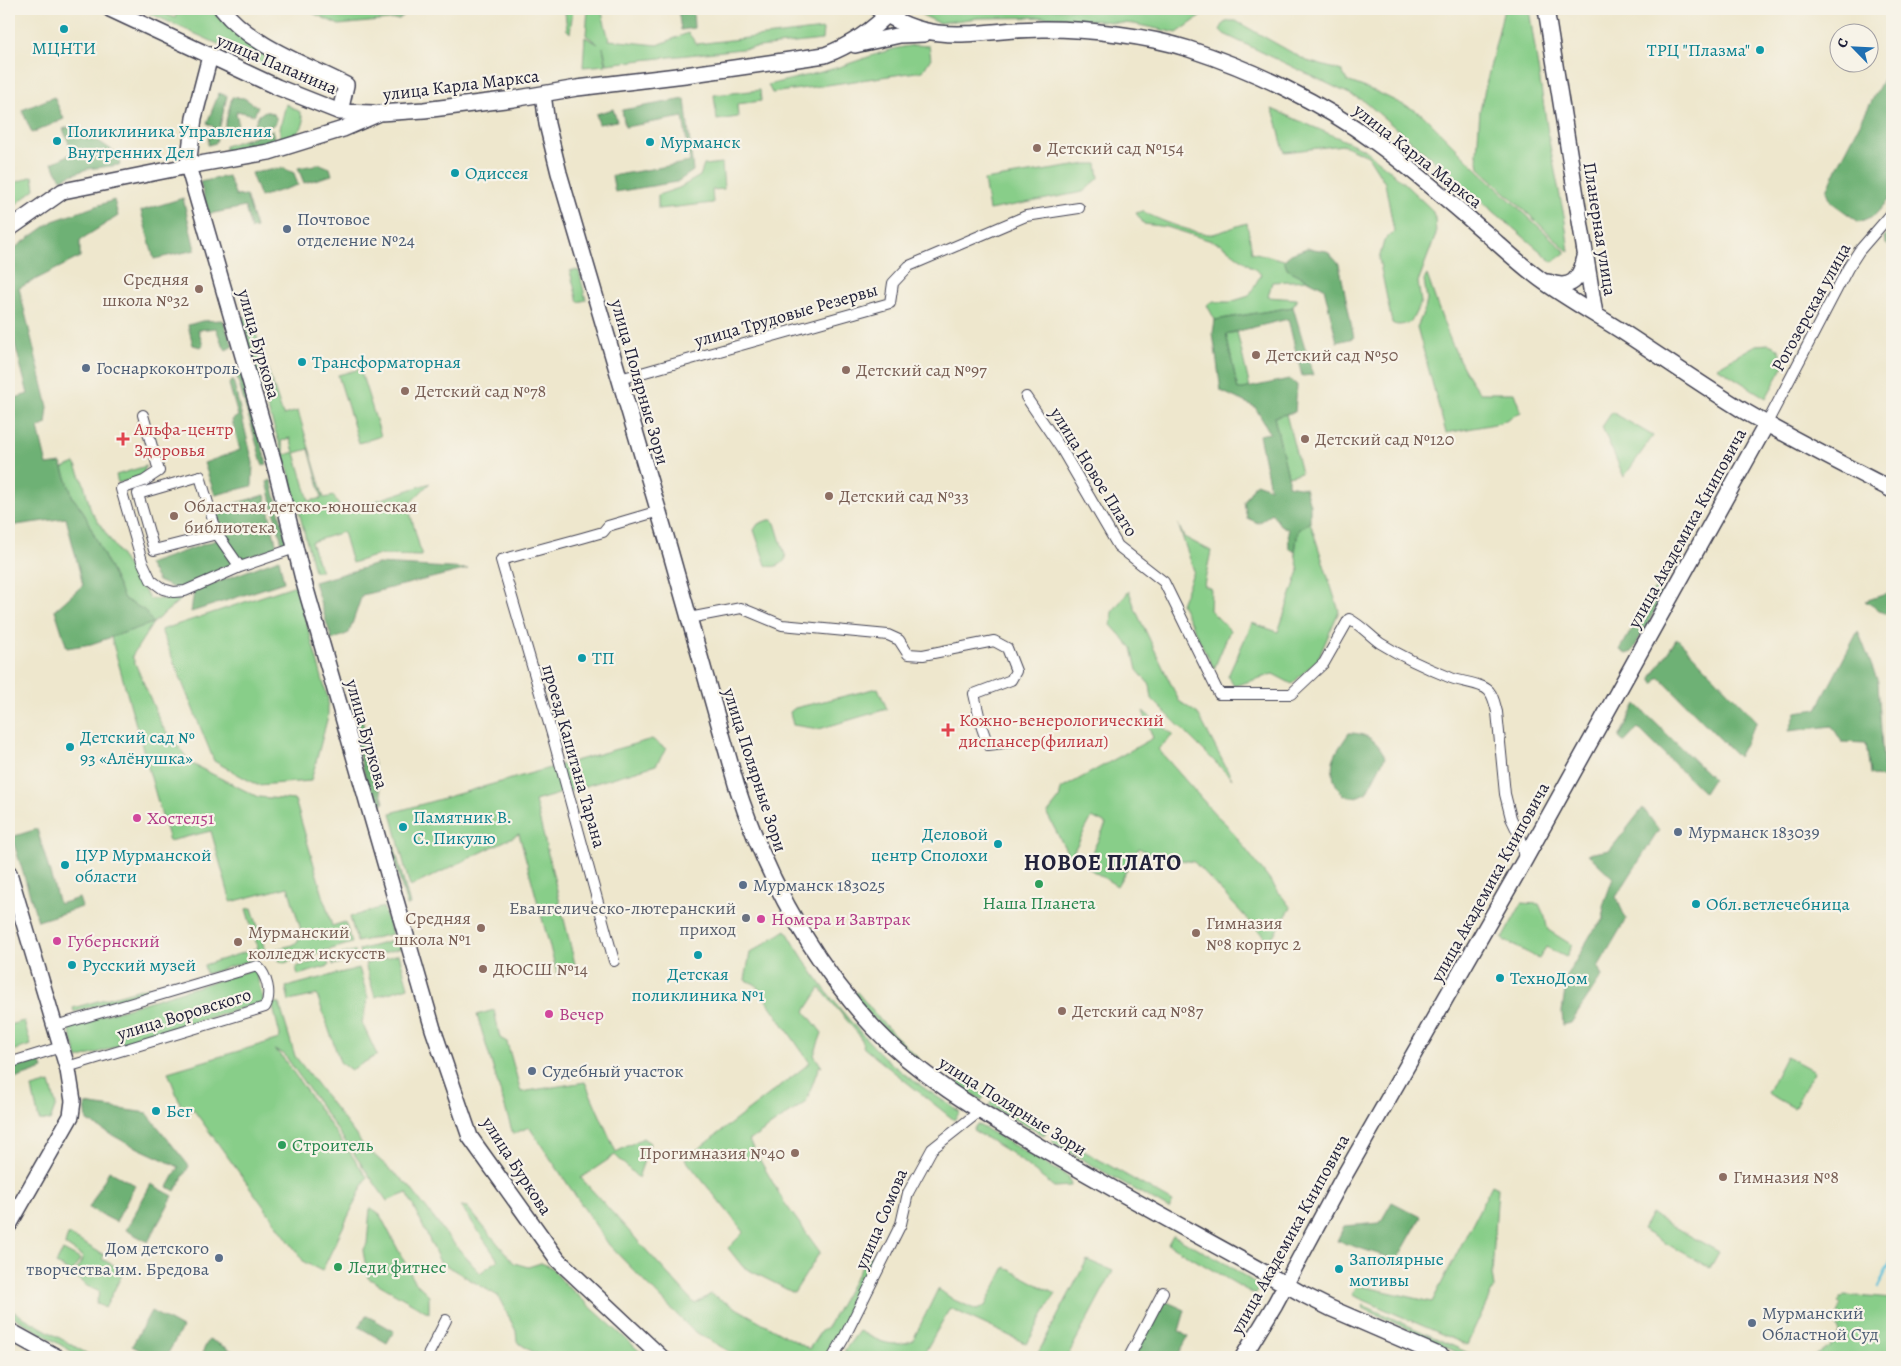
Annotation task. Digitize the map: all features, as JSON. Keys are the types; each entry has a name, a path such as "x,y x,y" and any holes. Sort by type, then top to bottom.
{"main road":[{"name":"улица Папанина","path":"110,9 277,87 340,112 380,113"},
{"path":"222,9 230,18 261,42 346,85 340,112"},
{"path":"844,48 866,24 871,9"},
{"path":"905,9 904,11 908,19 919,30"},
{"name":"Планерная улица","path":"1546,9 1595,314 1738,407 1892,490"},
{"path":"886,11 919,30 935,33"},
{"name":"улица Карла Маркса","path":"9,228 63,191 269,152 343,129 380,113 424,110 825,55 844,48 869,32 886,11"},
{"name":"улица Карла Маркса","path":"935,33 958,35 1005,30 1046,29 1092,32 1145,39 1187,48 1234,66 1295,94 1359,130 1417,175 1541,280 1595,314"},
{"path":"844,48 900,36 935,33"},
{"name":"улица Буркова","path":"210,56 194,118 188,166 276,470 295,548 433,1029 470,1136 558,1260 661,1357"},
{"name":"улица Полярные Зори","path":"543,94 547,124 559,173 749,825 772,879 814,951 874,1028 936,1081 980,1111 1124,1195 1330,1308 1443,1357"},
{"path":"1541,280 1561,286 1573,282 1586,262"},
{"path":"1561,293 1569,294 1578,290 1586,279 1586,262"},
{"name":"улица Академика Книповича","path":"1242,1357 1286,1284 1339,1185 1524,861 1766,423"},
{"path":"9,873 68,1067 73,1101 71,1116 9,1225"},
{"path":"9,1331 56,1357"}],"street":[{"name":"улица Трудовые Резервы","path":"620,379 890,304 893,283 910,266 1026,216 1078,208"},
{"name":"Рогозерская улица","path":"1766,423 1848,268 1859,251 1892,213"},
{"name":"улица Новое Плато","path":"1026,397 1062,450 1118,546 1164,582 1219,694 1292,694 1324,663 1349,619 1361,625 1377,641 1394,651 1450,678 1472,683 1488,690 1497,712 1505,794 1511,818 1521,839 1524,861"},
{"path":"143,415 159,471 144,481 120,490 142,560 151,580 163,589 174,592 184,590 240,567 295,548"},
{"path":"217,534 154,550 138,494 200,476 217,534 240,567"},
{"name":"проезд Капитана Тарана","path":"614,961 594,884 501,560 603,532 608,526 658,511"},
{"path":"689,618 741,608 782,625 888,635 899,640 908,654 923,655 994,641 1008,648 1016,671 1011,680 974,694 988,746 1011,742"},
{"name":"улица Воровского","path":"55,1026 257,966 263,971 270,996 265,1006 68,1067"},
{"path":"9,1063 61,1046"},
{"name":"улица Сомова","path":"833,1357 901,1224 908,1193 932,1149 980,1111"},
{"path":"1129,1357 1163,1292"},
{"path":"427,1357 446,1320"}],"green space":[{"path":"140,9 155,9 175,18 178,9 210,9 224,22 332,82 334,88 330,92 325,92"},
{"path":"304,9 413,9 399,19 339,25"},
{"path":"559,9 573,9 570,33 567,30 565,12"},
{"path":"588,9 601,9 609,40 658,45 688,33 697,44 823,29 822,40 607,64 603,47 606,65 583,67 585,37 598,44 586,35"},
{"path":"678,9 693,9 694,28 681,30"},
{"path":"920,9 1211,9 1177,33 1134,24 1057,17 978,18 939,23 922,15"},
{"path":"1504,9 1529,9 1550,146 1565,221 1569,252 1479,168 1477,154 1480,110"},
{"path":"1236,21 1307,61 1342,71 1347,81 1377,92 1422,114 1480,172 1566,252 1553,262 1364,101 1224,34 1220,30 1224,23"},
{"path":"916,45 929,46 931,58 923,71 772,93 768,85 828,70 889,50"},
{"path":"1892,62 1892,196 1875,215 1859,222 1831,202 1827,190"},
{"path":"760,90 761,101 737,104 738,117 717,120 714,95"},
{"path":"219,93 227,96 216,143 208,145 209,134 211,134 209,130 215,128 207,123"},
{"path":"54,97 64,119 32,133 22,110"},
{"path":"232,97 244,98 258,107 254,115 237,111 238,122 235,130 226,133 224,129"},
{"path":"685,99 693,171 677,182 615,192 612,176 690,162 683,117 625,127 622,110"},
{"path":"286,104 300,112 304,121 299,131 280,139 280,128"},
{"path":"613,109 617,121 599,124 596,114"},
{"path":"1272,109 1362,148 1391,171 1432,210 1435,218 1436,234 1418,282 1421,302 1411,322 1399,325 1392,323 1379,259 1384,241 1394,231 1385,183 1368,156 1343,145 1285,152"},
{"path":"265,111 272,113 276,117 276,123 252,130 258,116"},
{"path":"75,125 116,153 120,165 87,169 61,179 52,163 73,153 63,129"},
{"path":"273,130 276,141 258,148 225,151 225,146"},
{"path":"272,131 274,140 258,146 245,147 244,140"},
{"path":"722,163 724,189 712,190 713,203 658,209 658,195 679,188 700,176 704,165"},
{"path":"320,164 330,168 332,175 304,183 298,168"},
{"path":"1097,164 1099,178 1083,192 989,210 984,180"},
{"path":"283,168 294,173 298,185 260,197 251,173"},
{"path":"33,176 35,189 9,210 9,185"},
{"path":"228,176 236,196 246,195 256,228 251,229 245,207 209,214 200,182"},
{"path":"183,198 195,250 154,259 141,211"},
{"path":"114,200 118,216 80,240 80,257 19,288 48,407 46,424 38,428 47,465 61,463 73,498 83,511 124,599 144,610 153,623 91,644 67,648 55,610 83,585 66,518 9,526 9,400 28,394 9,321 9,252 53,221"},
{"path":"1143,211 1178,226 1207,234 1217,233 1247,223 1252,252 1284,260 1287,269 1310,280 1272,282 1268,297 1297,299 1293,307 1215,320 1207,305 1212,302 1230,302 1249,296 1261,274 1221,244 1167,227 1144,224 1136,213"},
{"path":"1892,224 1892,249 1885,243 1884,237"},
{"path":"1307,248 1327,251 1339,264 1354,338 1337,342 1324,288 1287,269 1284,260 1291,254"},
{"path":"570,271 579,271 586,300 578,302"},
{"path":"1427,275 1449,337 1471,381 1480,393 1514,393 1521,412 1500,423 1446,433 1417,327 1427,300 1424,280"},
{"path":"1293,307 1313,375 1302,376 1288,319 1226,334 1238,390 1289,379 1297,385 1295,412 1274,417 1288,476 1288,485 1305,488 1310,505 1310,522 1298,530 1295,552 1289,548 1288,529 1280,525 1272,513 1258,523 1247,518 1244,502 1256,483 1270,488 1259,435 1270,433 1255,407 1221,391 1213,333 1215,320"},
{"path":"250,316 283,415 298,411 324,498 334,496 342,512 430,483 408,505 422,556 378,555 352,563 343,532 311,542 321,571 314,571 289,472 238,319","holes":["290,438 294,452 285,455 281,441","309,449 322,498 309,501 295,453"]},
{"path":"223,320 233,346 226,350 216,328 198,330 203,345 201,347 193,345 188,325 202,321"},
{"path":"1237,332 1250,388 1238,390 1226,334"},
{"path":"1769,344 1778,348 1786,362 1766,398 1717,367 1756,345"},
{"path":"360,369 381,436 359,443 338,375"},
{"path":"241,373 267,464 263,466 236,374"},
{"path":"233,380 253,463 252,486 215,495 204,463 240,450 232,420 238,416 229,384"},
{"path":"1612,412 1653,436 1624,477 1602,427"},
{"path":"1286,414 1301,473 1288,476 1274,417"},
{"path":"75,463 84,484 91,511 150,599 181,599 153,623 132,656 162,726 192,764 258,797 295,800 332,926 345,922 352,943 284,963 273,957 272,950 293,945 303,937 288,887 231,902 211,831 169,841 111,637 152,623 144,610 124,599 83,511 73,498 63,468"},
{"path":"146,466 142,477 118,483 116,475"},
{"path":"271,480 287,543 282,544 267,482"},
{"path":"265,495 277,547 242,559 225,541 214,509"},
{"path":"772,520 775,523 786,558 778,566 766,565 754,530 758,524"},
{"path":"1310,522 1339,611 1318,659 1292,684 1273,674 1234,686 1228,676 1252,623 1278,632 1299,571 1295,552 1298,529"},
{"path":"1178,524 1184,537 1211,551 1204,585 1211,589 1210,610 1230,630 1214,669 1181,604 1194,571"},
{"path":"219,539 233,564 176,589 158,581 148,564"},
{"path":"279,559 284,582 191,612 194,591"},
{"path":"378,564 468,569 362,595 349,633 332,640 314,582"},
{"path":"296,585 328,699 328,716 311,781 257,785 214,761 161,630"},
{"path":"1658,586 1663,596 1632,652 1626,654 1620,650 1653,591"},
{"path":"1129,591 1136,611 1179,701 1198,714 1232,779 1152,699 1150,685 1137,670 1132,648 1111,625 1112,612"},
{"path":"1892,592 1892,618 1865,601"},
{"path":"1858,631 1878,682 1884,779 1870,774 1866,743 1842,742 1832,726 1789,731 1796,712 1817,709"},
{"path":"1677,638 1757,721 1738,757 1659,677 1654,684 1651,678"},
{"path":"878,688 887,709 819,729 793,725 790,712 795,708"},
{"path":"1636,704 1713,779 1704,793 1638,728 1624,743 1619,738"},
{"path":"346,708 359,708 384,803 373,805"},
{"path":"1143,711 1173,735 1158,749 1227,825 1291,908 1269,942 1194,862 1153,856 1139,848 1117,886 1085,866 1106,824 1092,817 1070,858 1047,814 1059,799 1061,789 1153,738"},
{"path":"1349,733 1361,734 1371,739 1379,746 1385,757 1366,793 1356,797 1348,797 1339,790 1334,779 1332,766 1334,757"},
{"path":"652,739 666,749 656,765 535,801 576,968 557,973 519,834 410,887 391,813"},
{"path":"1643,808 1659,830 1616,897 1626,919 1598,967 1602,976 1571,1023 1563,1025 1562,1012 1567,976 1591,934 1604,919 1603,906 1613,878 1588,854 1610,850"},
{"path":"37,829 59,904 79,898 82,907 38,921 12,837"},
{"path":"394,845 410,905 407,906 390,846"},
{"path":"1522,903 1539,904 1548,930 1572,945 1566,957 1546,947 1539,959 1502,939"},
{"path":"383,907 392,934 357,942 350,917"},
{"path":"252,908 265,950 263,955 206,974 204,965 258,948 246,909"},
{"path":"786,930 826,991 874,1047 904,1074 960,1112 954,1120 864,1048 859,1035 820,988 805,1011 822,1033 814,1055 822,1067 819,1066 806,1102 749,1141 784,1202 820,1252 794,1293 743,1267 728,1248 744,1232 685,1159 810,1063 755,984 745,980 750,953"},
{"path":"399,939 402,948 361,959 359,950"},
{"path":"355,951 357,959 333,965 331,957"},
{"path":"399,954 408,987 375,997 365,964"},
{"path":"327,958 329,966 298,975 296,967"},
{"path":"359,968 368,998 362,1023 377,1055 351,1070 340,1062 317,995 289,1001 286,987"},
{"path":"255,969 264,1002 177,1027 78,1059 68,1026"},
{"path":"148,987 149,991 74,1012 73,1008"},
{"path":"857,992 881,1021 944,1084 849,996"},
{"path":"274,1003 278,1003 280,1006 295,1056 364,1146 409,1186 449,1238 480,1273 498,1260 461,1206 467,1207 514,1263 528,1267 541,1263 551,1267 564,1283 646,1357 541,1357 517,1342 516,1331 498,1296 440,1262 407,1193 387,1201 284,1054 274,1050 281,1055 367,1177 322,1271 304,1262 193,1109 186,1114 168,1072 279,1039 280,1035 273,1007"},
{"path":"494,1010 500,1038 507,1042 521,1092 585,1082 616,1152 643,1138 650,1143 638,1178 615,1155 581,1178 695,1304 711,1294 809,1349 821,1331 828,1326 864,1262 882,1248 838,1339 823,1357 739,1357 692,1330 609,1245 529,1127 513,1134 477,1015"},
{"path":"24,1021 31,1045 9,1052 9,1025"},
{"path":"1786,1056 1814,1071 1794,1108 1767,1093"},
{"path":"39,1058 43,1069 9,1081 9,1069"},
{"path":"961,1080 985,1095 982,1100 957,1086"},
{"path":"50,1083 56,1105 50,1121 39,1120 32,1088"},
{"path":"993,1099 1048,1128 1044,1135 989,1106"},
{"path":"85,1104 147,1113 189,1166 175,1191 168,1187 179,1167 123,1141 87,1121"},
{"path":"977,1124 1069,1177 1071,1186 1054,1187 1011,1153 973,1130"},
{"path":"1056,1135 1173,1202 1169,1209 1052,1142"},
{"path":"109,1171 135,1185 116,1222 89,1208"},
{"path":"151,1184 173,1196 148,1242 126,1230"},
{"path":"1492,1185 1498,1188 1492,1274 1494,1287 1467,1345 1352,1295 1357,1285 1432,1302"},
{"path":"1392,1202 1421,1217 1397,1260 1337,1241 1344,1226 1380,1223"},
{"path":"370,1208 380,1215 415,1282 429,1295 429,1313 368,1278 363,1251 367,1244"},
{"path":"1651,1214 1719,1252 1710,1268 1642,1230"},
{"path":"68,1234 104,1255 102,1259 124,1271 105,1308 96,1303 100,1292 87,1286 74,1276 83,1257 65,1245"},
{"path":"1173,1235 1226,1264 1261,1287 1255,1295 1168,1244"},
{"path":"63,1250 80,1259 72,1273 56,1264"},
{"path":"1087,1260 1113,1271 1067,1357 1036,1357"},
{"path":"1005,1267 1055,1294 1027,1344 950,1308 922,1357 852,1357 844,1351 859,1331 879,1341 891,1344 905,1343 913,1340 938,1289 954,1300 977,1310 985,1306"},
{"path":"1844,1295 1892,1299 1892,1350 1888,1357 1813,1357 1836,1342 1840,1333 1836,1324 1841,1303 1838,1302"},
{"path":"1165,1301 1185,1310 1179,1331 1188,1337 1177,1357 1132,1357"},
{"path":"1363,1305 1475,1356 1467,1357 1363,1308"},
{"path":"9,1309 93,1357 81,1357 9,1314"},
{"path":"151,1311 182,1328 166,1357 153,1357 132,1346"},
{"path":"366,1315 394,1331 387,1343 359,1327"},
{"path":"209,1339 236,1353 233,1357 200,1357"}],"waterway":[{"path":"1878,1287 1892,1259"}],"place":[{"name":"МЦНТИ","path":"64,29"},
{"name":"ТРЦ \"Плазма\"","path":"1760,50"},
{"name":"Поликлиника Управления Внутренних Дел","path":"57,141"},
{"name":"Мурманск","path":"650,142"},
{"name":"Детский сад №154","path":"1037,148"},
{"name":"Одиссея","path":"455,173"},
{"name":"Почтовое отделение №24","path":"287,229"},
{"name":"Средняя школа №32","path":"199,289"},
{"name":"Детский сад №50","path":"1256,355"},
{"name":"Трансформаторная","path":"302,362"},
{"name":"Госнаркоконтроль","path":"86,368"},
{"name":"Детский сад №97","path":"846,370"},
{"name":"Детский сад №78","path":"405,391"},
{"name":"Альфа-центр Здоровья","path":"123,439"},
{"name":"Детский сад №120","path":"1305,439"},
{"name":"Детский сад №33","path":"829,496"},
{"name":"Областная детско-юношеская библиотека","path":"174,516"},
{"name":"ТП","path":"582,658"},
{"name":"Кожно-венерологический диспансер(филиал)","path":"948,730"},
{"name":"Детский сад № 93 «Алёнушка»","path":"70,747"},
{"name":"Хостел51","path":"137,818"},
{"name":"Памятник В. С. Пикулю","path":"403,827"},
{"name":"Мурманск 183039","path":"1678,832"},
{"name":"Деловой центр Сполохи","path":"998,844"},
{"name":"ЦУР Мурманской области","path":"65,865"},
{"name":"Наша Планета","path":"1039,884"},
{"name":"Мурманск 183025","path":"743,885"},
{"name":"Обл.ветлечебница","path":"1696,904"},
{"name":"Евангелическо-лютеранский приход","path":"746,918"},
{"name":"Номера и Завтрак","path":"761,919"},
{"name":"Средняя школа №1","path":"481,928"},
{"name":"Гимназия №8 корпус 2","path":"1196,933"},
{"name":"Губернский","path":"57,941"},
{"name":"Мурманский колледж искусств","path":"238,942"},
{"name":"Детская поликлиника №1","path":"698,955"},
{"name":"Русский музей","path":"72,965"},
{"name":"ДЮСШ №14","path":"483,969"},
{"name":"ТехноДом","path":"1500,978"},
{"name":"Детский сад №87","path":"1062,1011"},
{"name":"Вечер","path":"549,1014"},
{"name":"Судебный участок","path":"532,1071"},
{"name":"Бег","path":"156,1111"},
{"name":"Строитель","path":"282,1145"},
{"name":"Прогимназия №40","path":"795,1153"},
{"name":"Гимназия №8","path":"1723,1177"},
{"name":"Дом детского творчества им. Бредова","path":"219,1258"},
{"name":"Леди фитнес","path":"338,1267"},
{"name":"Заполярные мотивы","path":"1339,1269"},
{"name":"Мурманский Областной Суд","path":"1752,1323"}],"district":[{"name":"НОВОЕ ПЛАТО","path":"1103,863"}]}
